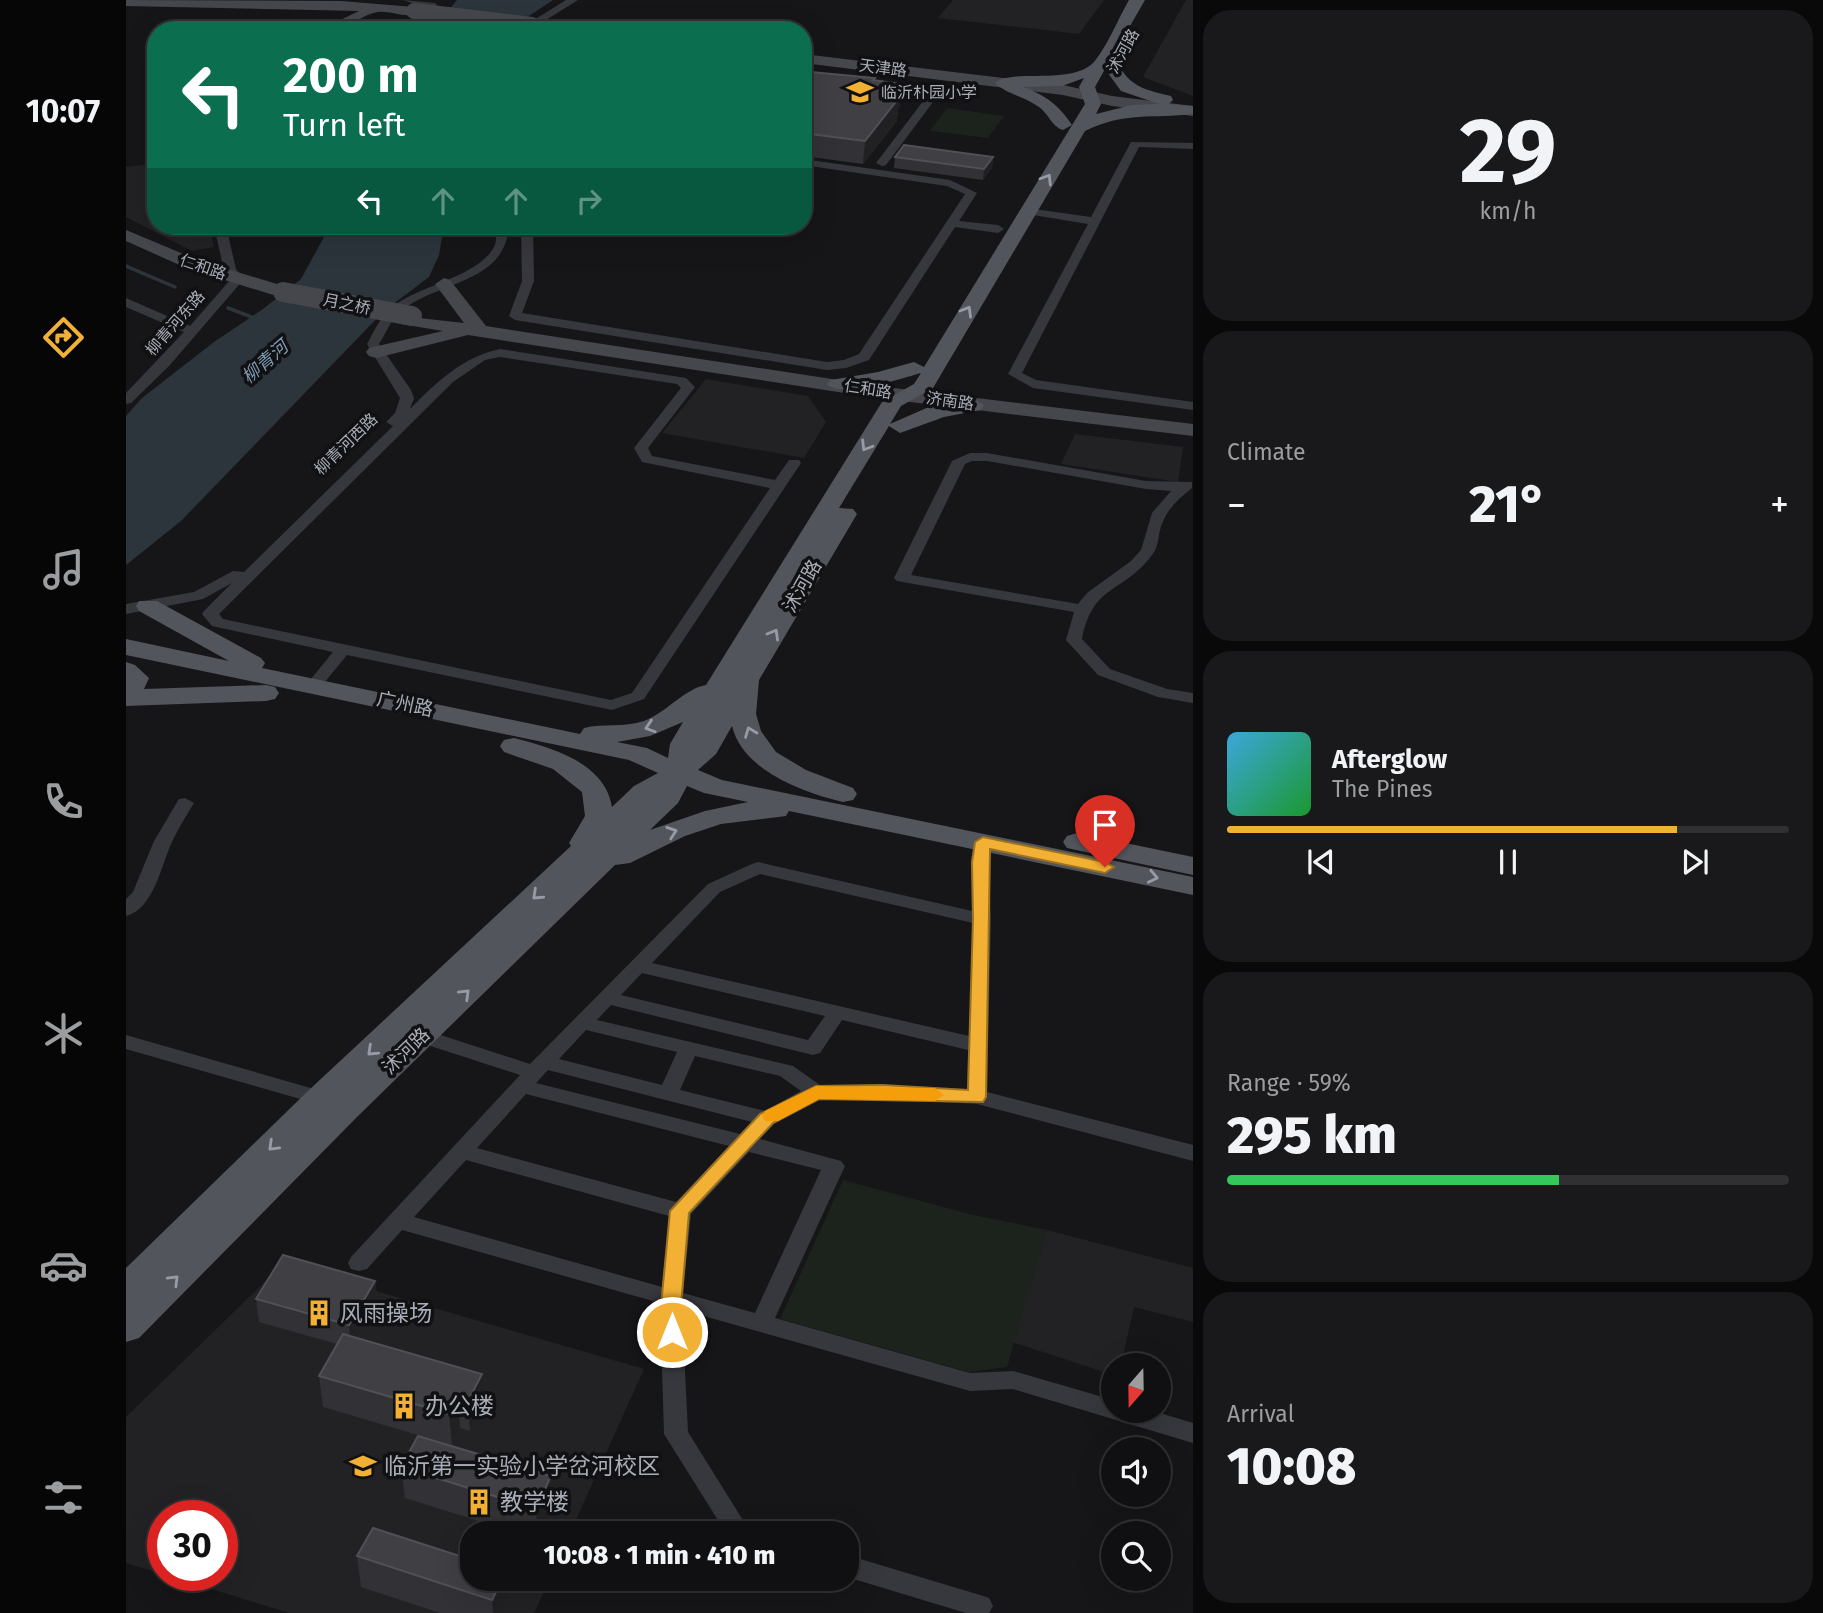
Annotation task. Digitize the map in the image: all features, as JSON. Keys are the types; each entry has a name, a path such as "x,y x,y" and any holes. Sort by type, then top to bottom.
{"main road":[{"name":"沭河路","path":"126,1290 321,1098 582,867 668,797 681,771 706,748 737,675 890,424 912,405 908,395 922,387 923,369 998,229 1071,127 1093,104 1088,96 1102,89 1106,68 1137,0"},
{"name":"沭河路","path":"1106,68 1151,0"},
{"path":"133,3 267,3 374,7 411,9 485,21"},
{"path":"348,21 374,7"},
{"path":"554,12 570,21"},
{"name":"天津路","path":"812,61 1001,84"},
{"path":"1001,84 1062,81 1106,68 1128,90 1191,108"},
{"path":"1001,84 1047,103 1071,127 1117,111 1191,108"},
{"name":"天津路","path":"1088,96 1191,108"},
{"name":"沭河路","path":"923,369 1027,211 1071,127"},
{"path":"376,352 475,330 444,284"},
{"name":"月之桥","path":"281,293 410,318"},
{"name":"仁和路","path":"475,330 839,385"},
{"path":"839,385 923,369 974,404"},
{"path":"839,385 864,401 890,424 974,404"},
{"name":"济南路","path":"908,395 1193,431"},
{"path":"137,607 192,631 272,686"},
{"path":"192,631 184,645 129,658 136,678 127,698 272,686"},
{"name":"广州路","path":"129,658 525,739"},
{"path":"525,739 647,730 682,715 737,675 743,715 756,748 780,768 842,804"},
{"name":"广州路","path":"272,686 314,685 525,739 625,769 681,771 714,787 842,804 1193,866"},
{"path":"525,739 563,763 595,789 599,816 582,867"},
{"path":"582,867 712,818 753,809 842,804"},
{"name":"广州路","path":"842,804 983,842 1193,886"},
{"name":"沭河路","path":"126,1328 422,1036 582,867"}],"street":[{"path":"539,21 573,0"},
{"path":"133,3 374,7"},
{"path":"411,9 432,5 437,10 419,21"},
{"name":"天津路","path":"812,63 869,80 1001,84 1088,96"},
{"path":"869,80 931,98 882,163"},
{"path":"1193,146 1135,144 1015,374 1033,384 1193,405"},
{"path":"527,235 528,281 515,316 827,366 846,365 864,357 971,193 964,187 950,183 812,163"},
{"path":"1027,211 1093,220"},
{"path":"951,222 998,229"},
{"path":"222,235 230,270 236,280"},
{"path":"376,352 373,344 392,313 411,299 491,258 500,248 502,235"},
{"name":"仁和路","path":"126,237 188,266 281,293"},
{"name":"柳青河东路","path":"127,398 192,331 236,280"},
{"path":"126,302 192,331"},
{"name":"仁和路","path":"410,318 616,362 839,385 908,395"},
{"name":"柳青河西路","path":"137,607 198,596 235,577 401,415 407,398 402,384 376,352"},
{"path":"779,485 647,459 641,447 688,387 681,381 616,362 500,353 481,357 448,379 209,614 218,623 612,705 638,696 794,463"},
{"path":"1082,610 902,578 959,461 970,457 987,457 1146,485 1189,484"},
{"path":"1189,484 1163,504 1154,525 1149,550 1133,568 1101,587 1076,616 1074,640 1104,672 1164,694 1193,698"},
{"path":"314,685 343,649"},
{"path":"126,910 141,894 163,841 185,803"},
{"path":"977,1097 982,919 980,862 983,842"},
{"path":"359,1263 533,1074 714,888 758,868 982,919"},
{"path":"638,966 978,1045"},
{"path":"607,998 813,1048 836,1014"},
{"path":"583,1023 786,1071 816,1092"},
{"path":"422,1036 744,1143 834,1166 761,1323"},
{"path":"126,1042 321,1098"},
{"path":"668,1094 689,1048"},
{"path":"533,1074 668,1094 767,1119"},
{"path":"731,1521 676,1434 672,1298 680,1211 767,1119 816,1092 977,1097 1193,1153"},
{"path":"462,1151 680,1211"},
{"path":"398,1221 970,1382 1013,1380 1101,1406"},
{"path":"1159,1423 1193,1433"},
{"path":"859,1570 980,1606"}],"shaded area":[{"path":"953,0 1104,0 1079,34 938,18"},
{"path":"1186,0 1193,0 1193,96 1143,77"},
{"path":"947,108 1004,116 988,138 930,131"},
{"path":"147,164 147,228 126,217 126,167"},
{"path":"161,235 211,235 214,247 192,251"},
{"path":"706,379 808,396 826,422 804,458 662,433"},
{"path":"1075,434 1183,447 1178,482 1061,464"},
{"path":"843,1180 973,1215 1047,1230 1007,1367 969,1372 780,1319"},
{"path":"1047,1230 1193,1268 1193,1322 1134,1307 1124,1353 1101,1353 1101,1371 1012,1342"},
{"name":"临沂第一实验小学岔河校区","path":"283,1264 644,1369 575,1521 460,1521 460,1591 544,1591 534,1613 289,1613 218,1591 238,1591 238,1500 147,1500 147,1569 126,1563 126,1417"}],"water":[{"path":"457,0 553,0 522,21 430,21 448,11"},
{"name":"柳青河","path":"325,235 442,235 439,255 429,277 384,311 181,521 126,565 126,416 142,398 301,279"}],"building":[{"path":"812,72 875,78 873,80 901,84 890,98 898,99 865,141 812,134"},
{"path":"904,145 993,157 984,169 895,157"},
{"path":"283,1255 375,1281 349,1325 256,1299"},
{"path":"343,1334 482,1374 468,1401 458,1398 449,1414 319,1376"},
{"path":"418,1436 551,1476 536,1509 401,1467"},
{"path":"373,1528 460,1556 460,1590 357,1556"},
{"path":"464,1591 496,1591 492,1600"}],"waterway":[{"path":"129,267 126,266 175,287"},
{"path":"228,308 257,319"}],"slow traffic":[{"path":"772,1116 816,1092 935,1095"}],"place":[{"name":"临沂朴园小学","path":"860,92"},
{"name":"风雨操场","path":"319,1313"},
{"name":"办公楼","path":"404,1406"},
{"name":"临沂第一实验小学岔河校区","path":"363,1466"},
{"name":"教学楼","path":"479,1502"}],"route":[{"path":"672,1332 671,1306 680,1211 767,1119 816,1092 977,1097 982,919 980,862 983,842 1105,867"}]}
